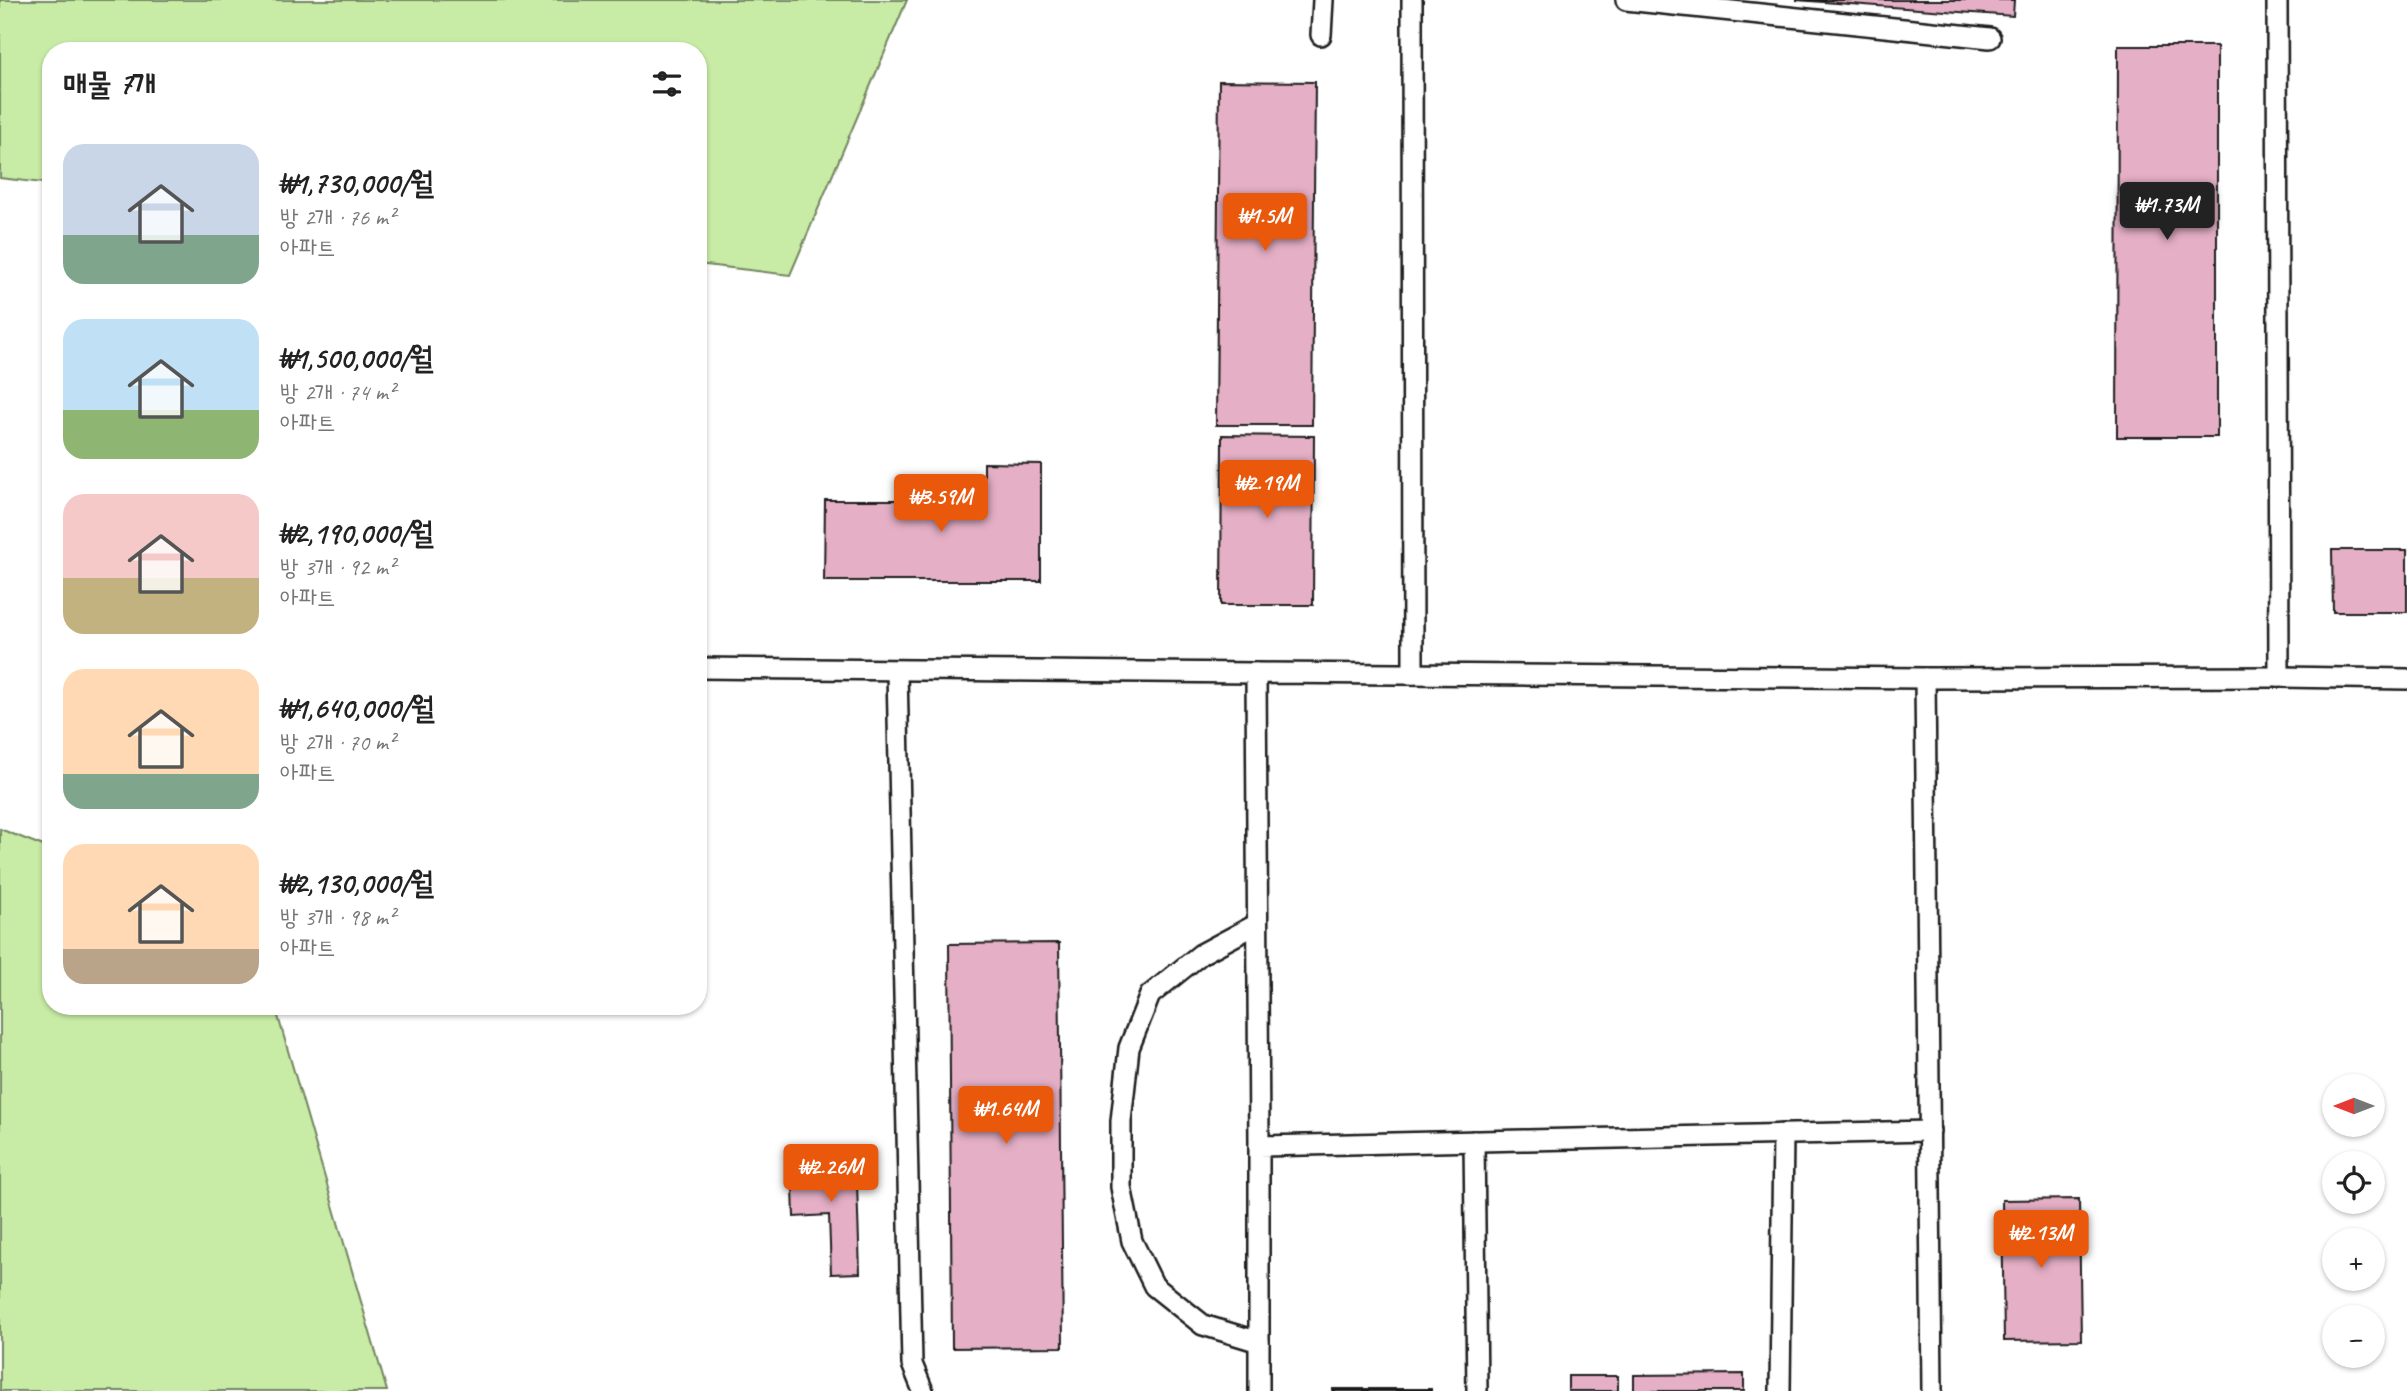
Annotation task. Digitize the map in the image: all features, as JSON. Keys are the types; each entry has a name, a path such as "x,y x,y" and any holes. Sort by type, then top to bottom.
{"lane":[{"path":"1321,35 1323,0"},
{"path":"1412,0 1413,674"},
{"path":"1626,0 1990,38"},
{"path":"2277,0 2279,677"},
{"path":"707,668 2407,679"},
{"path":"897,671 912,1364 923,1391"},
{"path":"1256,673 1259,1391"},
{"path":"1925,678 1933,1391"},
{"path":"1257,924 1201,954 1150,995 1129,1048 1121,1121 1121,1187 1132,1241 1154,1286 1203,1325 1259,1342"},
{"path":"1259,1146 1930,1131"},
{"path":"1780,1391 1783,1134"},
{"path":"1474,1141 1477,1391"}],"green space":[{"path":"0,0 907,0 790,275 707,265 707,42 42,42 42,183 0,178"},
{"path":"0,829 42,845 42,1015 278,1015 387,1391 0,1391"}],"building":[{"path":"1796,0 2014,0 2013,16"},
{"path":"2118,46 2217,46 2217,437 2117,437"},
{"path":"1219,81 1315,82 1312,425 1216,425"},
{"path":"1222,435 1314,436 1313,605 1221,605"},
{"path":"984,463 1041,464 1041,581 824,581 825,500 984,500"},
{"path":"2332,550 2407,550 2407,612 2333,612"},
{"path":"1059,943 1063,1347 952,1348 949,944"},
{"path":"856,1154 860,1273 831,1274 829,1215 794,1217 792,1157"},
{"path":"2079,1199 2081,1340 2004,1341 2002,1200"},
{"path":"1744,1374 1744,1391 1634,1391 1634,1375"},
{"path":"1568,1376 1618,1376 1618,1391 1568,1391"},
{"path":"1431,1389 1431,1391 1333,1391"}]}
